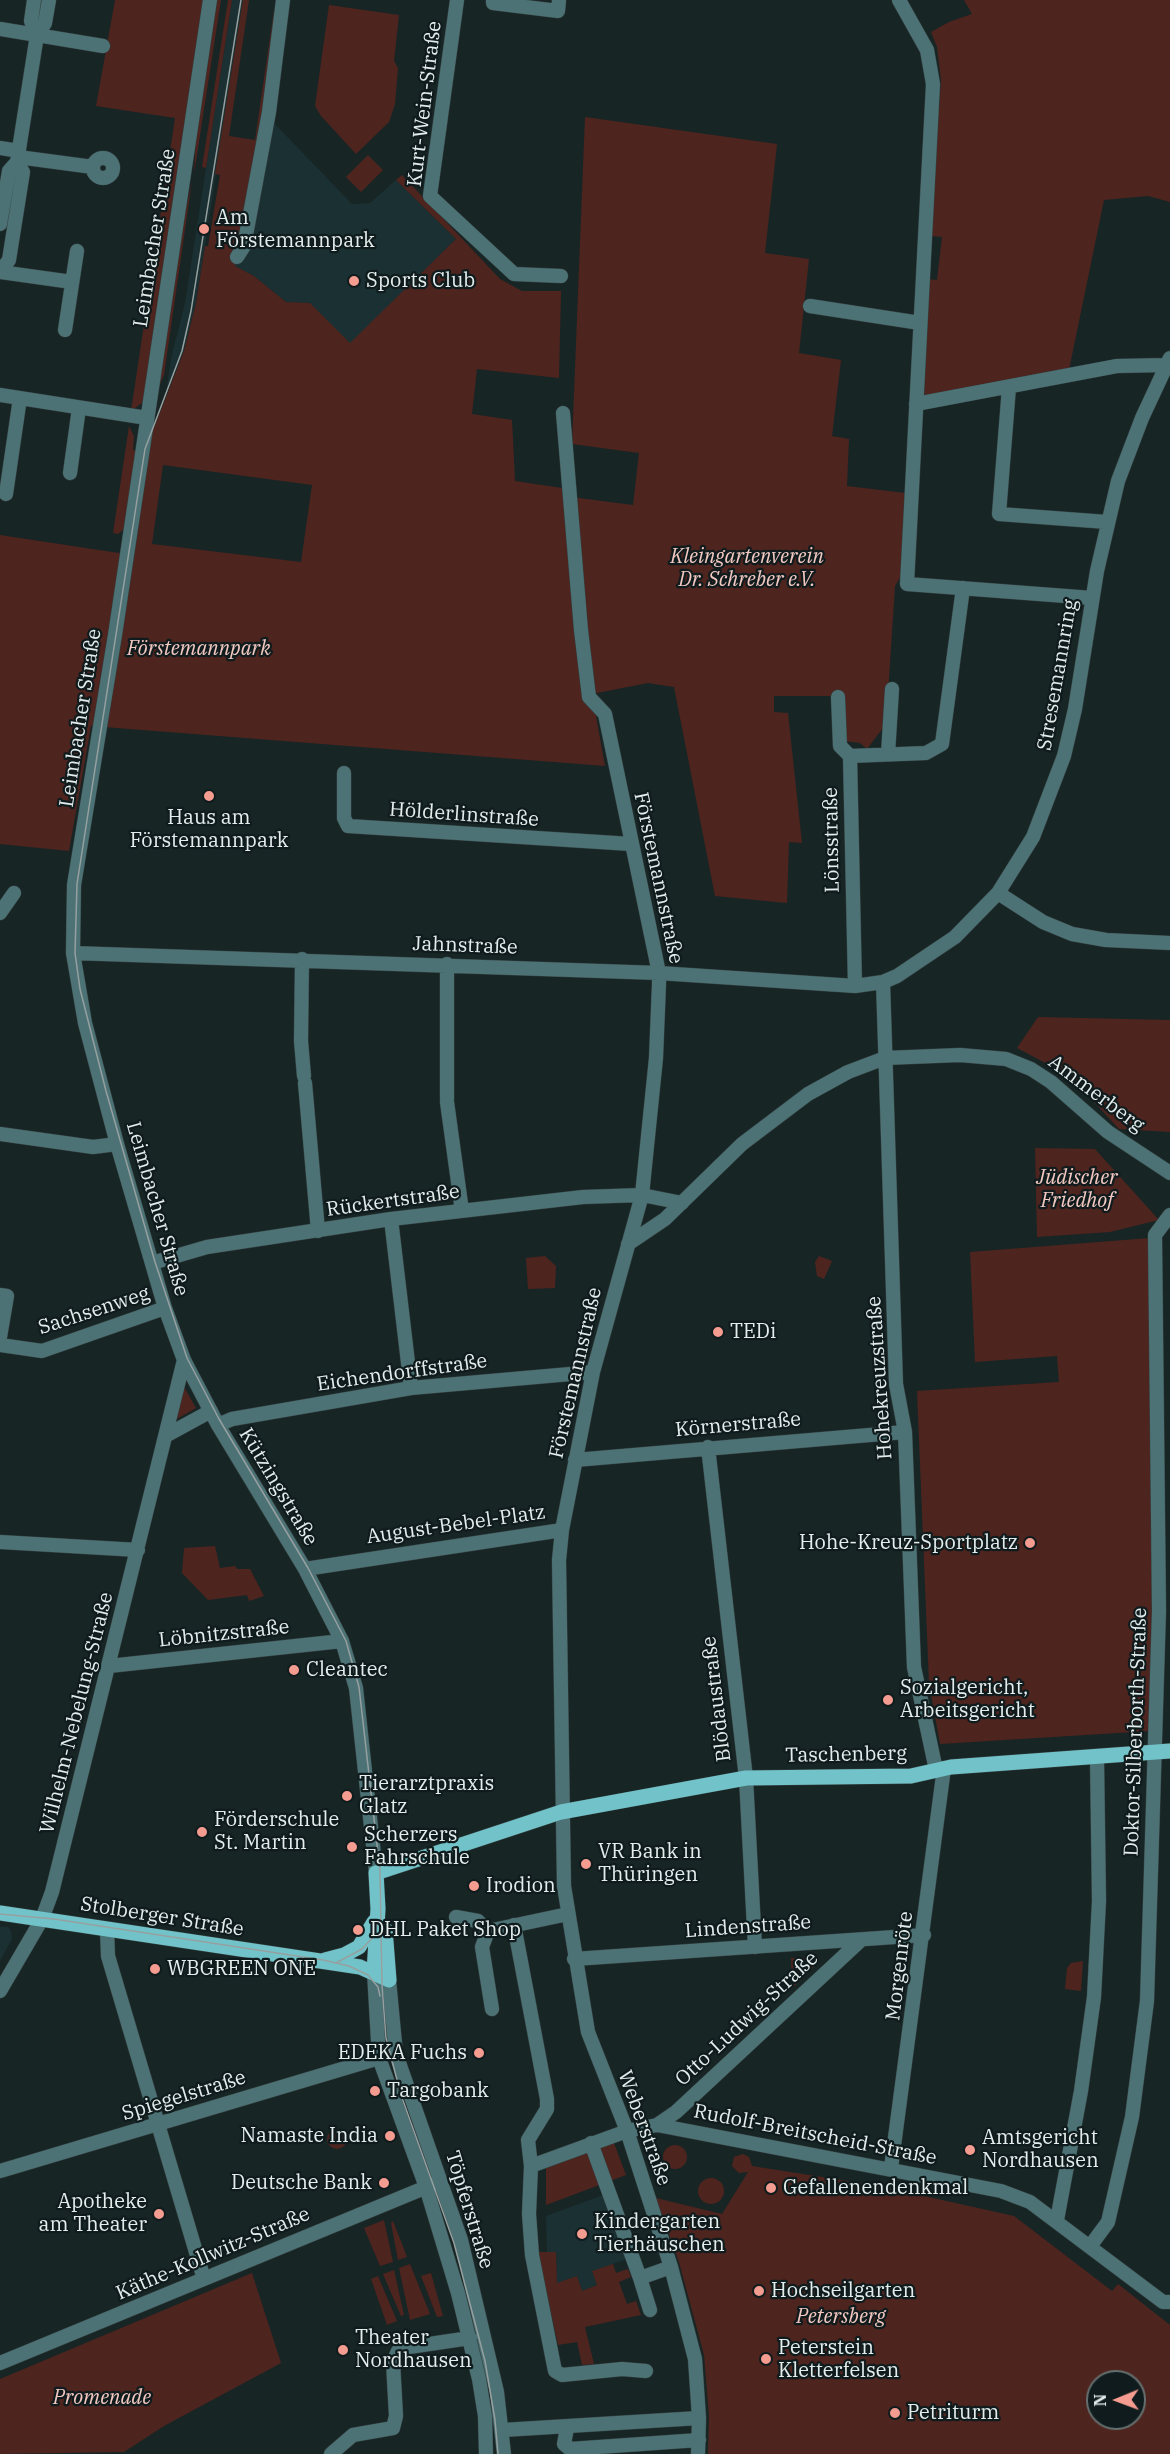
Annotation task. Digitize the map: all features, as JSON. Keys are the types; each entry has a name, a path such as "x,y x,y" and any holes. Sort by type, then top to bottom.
{"main road":[{"name":"Taschenberg","path":"561,1812 746,1778 911,1776 940,1769 1163,1752"},
{"path":"374,1972 378,1910 376,1873 561,1812"},
{"path":"378,1910 384,1922 389,1980"},
{"name":"Stolberger Straße","path":"317,1962 344,1955 359,1947 369,1935 378,1910"},
{"name":"Stolberger Straße","path":"0,1913 360,1967 389,1980"}],"street":[{"path":"34,0 31,21 37,35"},
{"path":"0,224 9,171 18,157 37,35 45,23 49,0"},
{"name":"Leimbacher Straße","path":"210,0 74,885 73,953 82,1012 117,1144 165,1308 184,1360 219,1425"},
{"path":"237,257 244,246 269,112 283,0"},
{"name":"Kurt-Wein-Straße","path":"457,0 430,196 514,274 561,276"},
{"path":"493,0 493,3 558,11 559,0"},
{"path":"899,0 927,50 933,84 907,584 1092,598"},
{"path":"0,29 103,46"},
{"path":"0,148 18,157 93,167"},
{"path":"18,157 23,172 9,260 0,272 72,282"},
{"path":"64,330 77,251"},
{"path":"810,306 920,322"},
{"path":"916,404 1117,366 1168,362"},
{"name":"Stresemannring","path":"855,986 883,982 926,958 955,937 998,893 1033,837 1064,756 1075,709 1092,598 1107,522 1118,481 1142,418 1168,362"},
{"path":"1008,387 999,514 1107,522"},
{"path":"0,395 147,418"},
{"path":"6,494 20,398"},
{"path":"70,474 79,408"},
{"name":"Förstemannstraße","path":"562,1530 592,1372 642,1195 656,1058 659,973 605,714 589,697 580,630 563,414"},
{"path":"850,756 926,753 942,744 963,588"},
{"path":"888,754 892,688"},
{"name":"Lönsstraße","path":"838,697 840,746 850,756 855,986"},
{"name":"Hölderlinstraße","path":"344,773 344,818 348,826 631,844"},
{"path":"998,893 1042,922 1072,934 1106,940 1170,943"},
{"path":"0,912 14,894"},
{"name":"Jahnstraße","path":"73,953 447,964 659,973 855,986"},
{"path":"302,959 301,1041 318,1231"},
{"path":"447,964 447,1101 462,1211"},
{"name":"Hohekreuzstraße","path":"883,982 896,1384 905,1432 914,1667 940,1769"},
{"name":"Ammerberg","path":"628,1244 665,1219 742,1144 808,1095 848,1072 885,1058 960,1054 1006,1059 1051,1082 1108,1132 1170,1173"},
{"path":"0,1134 93,1147 117,1144"},
{"name":"Rückertstraße","path":"152,1263 207,1247 391,1220 583,1197 642,1195 682,1203"},
{"name":"Doktor-Silberborth-Straße","path":"1091,2245 1108,2222 1132,2117 1147,2001 1163,1752 1165,1611 1155,1234 1170,1215"},
{"path":"391,1220 411,1388"},
{"path":"0,1295 7,1296 0,1337"},
{"name":"Sachsenweg","path":"0,1346 42,1351 165,1308"},
{"name":"Wilhelm-Nebelung-Straße","path":"0,1991 42,1919 54,1884 184,1360"},
{"name":"Eichendorffstraße","path":"219,1425 232,1419 411,1388 592,1372"},
{"path":"167,1435 211,1411"},
{"name":"Kützingstraße","path":"219,1425 305,1569"},
{"name":"Körnerstraße","path":"575,1460 905,1432"},
{"name":"Blödaustraße","path":"708,1447 746,1778 756,1947"},
{"name":"August-Bebel-Platz","path":"305,1569 562,1530 559,1560 561,1812"},
{"path":"0,1542 138,1550"},
{"path":"305,1569 342,1641 356,1688 376,1873"},
{"name":"Löbnitzstraße","path":"109,1666 342,1641"},
{"name":"Doktor-Silberborth-Straße","path":"1057,2220 1077,2114 1094,1997 1099,1901 1097,1757"},
{"name":"Morgenröte","path":"891,2168 924,1935 940,1769"},
{"name":"Weberstraße","path":"561,1812 564,1886 574,1959 588,2032 627,2132 671,2267 695,2359 699,2418 698,2447"},
{"path":"456,1917 478,1922 488,1930 568,1914"},
{"path":"514,1925 547,2098 547,2109 528,2140 531,2166 529,2214 532,2255 555,2371 562,2375 632,2368 646,2371"},
{"path":"107,1930 108,1956 204,2279"},
{"path":"488,1930 482,1947 492,2009"},
{"name":"Lindenstraße","path":"574,1959 924,1935"},
{"name":"Otto-Ludwig-Straße","path":"657,2125 676,2112 861,1940"},
{"name":"Töpferstraße","path":"374,1972 379,2058 426,2187 470,2338 486,2429 486,2454"},
{"name":"Töpferstraße","path":"389,1980 396,2054 461,2241 489,2350 503,2430 504,2454"},
{"name":"Spiegelstraße","path":"0,2171 379,2058"},
{"name":"Rudolf-Breitscheid-Straße","path":"531,2166 591,2143 657,2125 891,2168 1017,2196 1057,2220 1163,2302 1170,2302"},
{"path":"591,2143 650,2310"},
{"name":"Käthe-Kollwitz-Straße","path":"0,2363 442,2181"},
{"path":"640,2278 671,2267"},
{"path":"331,2454 353,2435 393,2428 396,2416 393,2362 398,2351 409,2347 470,2338"},
{"path":"503,2430 567,2428 699,2418"},
{"path":"567,2428 564,2444 570,2449 698,2447"}],"shaded area":[{"path":"232,0 243,0 196,303 184,351 166,394 171,358 185,303"},
{"path":"273,122 352,204 370,203 396,180 456,239 350,344 310,303 286,302 254,276 235,266 259,141"},
{"path":"0,1927 8,1927 12,1939 0,1961"},
{"name":"Kindergarten Tierhäuschen","path":"603,2195 627,2259 593,2271 597,2285 582,2291 577,2276 557,2284 556,2252 547,2252 546,2216"}],"green space":[{"path":"115,0 205,0 146,392 142,403 131,411 175,118 96,106"},
{"path":"216,0 221,0 194,174 197,118"},
{"path":"228,0 232,0 206,168 202,167"},
{"path":"243,0 249,0 229,136 255,140 274,10 277,11 259,141 235,266 254,276 286,302 310,303 350,343 456,239 396,180 402,175 500,279 522,291 561,291 559,378 477,369 472,414 512,420 515,481 562,488 563,496 633,505 639,453 572,444 585,117 777,144 765,253 809,259 799,353 841,360 832,436 849,439 847,486 905,493 901,576 895,586 886,724 867,749 860,743 844,741 841,696 774,696 774,712 788,713 802,843 789,842 787,903 715,896 674,687 648,683 592,694 605,766 91,726 69,851 0,844 0,535 132,555 150,438 184,351 196,303 220,175 215,174","holes":["163,465 312,485 301,562 152,544"]},
{"path":"964,0 1170,0 1170,202 1148,196 1104,200 1069,370 922,396 928,279 937,280 942,237 931,236 941,80 937,47 931,32 949,22 972,14"},
{"path":"329,5 399,15 394,61 398,68 395,104 389,122 356,154 321,116 315,106"},
{"path":"368,155 383,170 361,192 346,177"},
{"path":"192,181 164,375 154,398 183,222"},
{"path":"129,426 134,436 133,450 136,451 124,529 118,534 113,533"},
{"path":"1038,1017 1170,1020 1170,1132 1119,1129 1070,1076 1017,1048"},
{"name":"Jüdischer Friedhof","path":"1035,1148 1095,1149 1159,1220 1110,1232 1037,1237"},
{"name":"Hohe-Kreuz-Sportplatz","path":"1150,1238 1154,1612 1150,1731 940,1744 929,1683 917,1391 1059,1382 1057,1356 975,1362 970,1252"},
{"path":"545,1256 556,1266 555,1288 528,1289 526,1258"},
{"path":"819,1256 832,1261 824,1279 817,1276 815,1262"},
{"path":"183,1385 196,1408 175,1420"},
{"path":"215,1546 220,1568 235,1566 237,1569 250,1569 264,1596 249,1601 247,1595 208,1600 182,1573 184,1548"},
{"path":"819,1957 819,1962 792,1988 791,1958"},
{"path":"1083,1961 1081,1991 1065,1989 1067,1968 1071,1963"},
{"path":"337,2129 344,2132 347,2139 344,2146 337,2149 330,2146 327,2139 330,2132"},
{"path":"614,2143 626,2175 546,2205 546,2166 598,2146"},
{"path":"675,2145 683,2149 687,2157 683,2165 675,2169 667,2165 663,2157 667,2149"},
{"name":"Petersberg","path":"743,2154 749,2157 752,2166 879,2186 1014,2216 1112,2291 1118,2284 1170,2325 1170,2454 708,2454 709,2416 704,2355 679,2262 656,2198 722,2214 748,2172 739,2173 732,2166 734,2157"},
{"path":"711,2178 720,2182 724,2191 720,2200 711,2204 702,2200 698,2191 702,2182"},
{"path":"384,2220 393,2262 380,2266 364,2228"},
{"path":"393,2221 407,2257 398,2260 391,2223"},
{"path":"538,2252 556,2252 557,2283 577,2276 582,2291 597,2285 592,2271 613,2264 616,2273 628,2269 631,2277 619,2282 627,2304 636,2301 641,2315 585,2327 594,2364 582,2365 577,2342 558,2345"},
{"path":"410,2264 430,2314 410,2320 399,2268"},
{"path":"394,2270 404,2315 401,2316 383,2274"},
{"name":"Promenade","path":"252,2273 281,2363 164,2426 124,2452 0,2454 0,2379"},
{"path":"431,2273 443,2316 437,2317 421,2276"},
{"path":"378,2276 397,2321 387,2325 371,2279"}],"tram line":[{"path":"241,0 191,311 182,351 145,449 77,884 75,953 80,989 106,1091 155,1262 187,1358 219,1419 308,1568 346,1641 359,1687 380,1871 382,1985 386,2038 401,2095 454,2243 485,2361 498,2454"},
{"path":"0,1914 54,1919 323,1960 349,1966 368,1975 378,1987 380,1996"},
{"path":"336,1963 362,1949 374,1936 378,1921"}],"place":[{"name":"Am Förstemannpark","path":"204,229"},
{"name":"Sports Club","path":"354,281"},
{"name":"Haus am Förstemannpark","path":"209,796"},
{"name":"TEDi","path":"718,1332"},
{"name":"Hohe-Kreuz-Sportplatz","path":"1030,1543"},
{"name":"Cleantec","path":"294,1670"},
{"name":"Sozialgericht, Arbeitsgericht","path":"888,1700"},
{"name":"Tierarztpraxis Glatz","path":"347,1796"},
{"name":"Förderschule St. Martin","path":"202,1832"},
{"name":"Scherzers Fahrschule","path":"352,1847"},
{"name":"VR Bank in Thüringen","path":"586,1864"},
{"name":"Irodion","path":"474,1886"},
{"name":"DHL Paket Shop","path":"358,1930"},
{"name":"WBGREEN ONE","path":"155,1969"},
{"name":"EDEKA Fuchs","path":"479,2053"},
{"name":"Targobank","path":"375,2091"},
{"name":"Namaste India","path":"390,2136"},
{"name":"Amtsgericht Nordhausen","path":"970,2150"},
{"name":"Deutsche Bank","path":"384,2183"},
{"name":"Gefallenendenkmal","path":"771,2188"},
{"name":"Apotheke am Theater","path":"159,2214"},
{"name":"Kindergarten Tierhäuschen","path":"582,2234"},
{"name":"Hochseilgarten","path":"759,2291"},
{"name":"Theater Nordhausen","path":"343,2350"},
{"name":"Peterstein Kletterfelsen","path":"766,2359"},
{"name":"Petriturm","path":"895,2413"}],"park label":[{"name":"Kleingartenverein Dr. Schreber e.V.","path":"747,568"},
{"name":"Förstemannpark","path":"199,649"}]}
